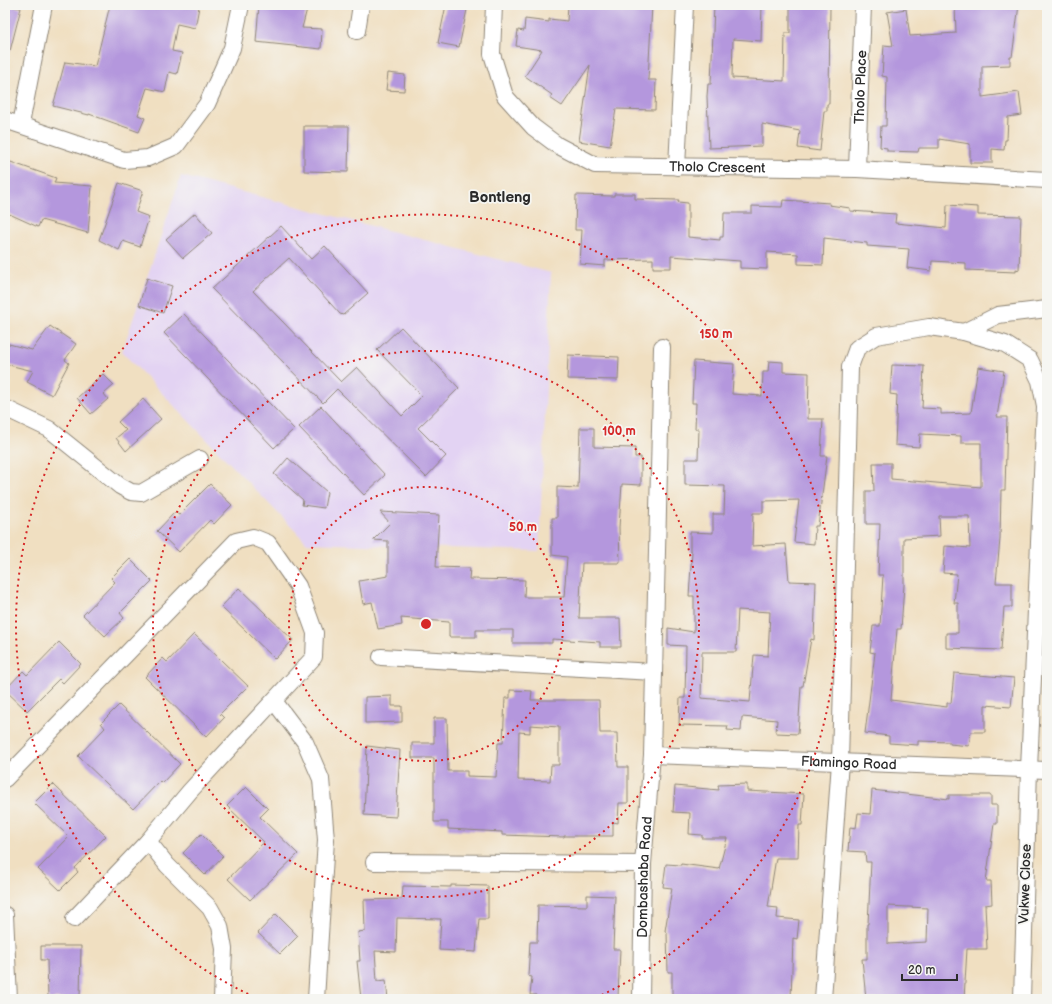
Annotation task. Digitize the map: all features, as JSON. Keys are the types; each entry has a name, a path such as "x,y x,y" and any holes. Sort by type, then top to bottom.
{"street":[{"path":"21,124 44,5"},
{"path":"5,120 21,124 124,160 148,158 176,146 210,97 232,48 241,5"},
{"path":"357,31 361,5"},
{"name":"Tholo Crescent","path":"494,5 492,54 505,96 533,127 557,145 595,165 857,169 1047,180"},
{"path":"678,167 685,5"},
{"name":"Tholo Place","path":"857,169 863,5"},
{"path":"964,332 998,315 1047,309"},
{"name":"Vukwe Close","path":"823,999 840,762 850,366 857,348 876,336 928,327 964,332 1005,344 1030,360 1040,381 1045,406 1029,769 1022,999"},
{"name":"Dombashaba Road","path":"641,999 643,864 652,755 662,347"},
{"path":"5,408 49,429 120,486 131,492 141,493 200,459"},
{"path":"5,779 236,541 252,537 268,543 298,586 316,633 314,657 190,791 148,840 74,919"},
{"path":"381,657 654,672"},
{"path":"274,701 305,742 321,779 326,840 316,999"},
{"name":"Flamingo Road","path":"652,755 1047,770"},
{"path":"148,840 167,865 210,908 220,926 224,949 222,999"},
{"path":"374,862 643,864"},
{"path":"5,915 7,997"}],"shaded area":[{"path":"181,176 551,273 539,551 307,543 122,352"}],"building":[{"path":"5,5 21,8 10,51 5,50"},
{"path":"110,5 188,5 199,7 195,28 177,24 172,51 182,53 177,74 169,72 165,92 147,88 138,115 145,118 139,132 89,114 53,106 65,62 95,66"},
{"path":"259,5 308,5 302,28 322,29 321,49 256,42"},
{"path":"446,5 468,5 459,47 438,43"},
{"path":"568,5 652,5 648,80 656,80 655,110 616,109 610,146 579,141 590,65 562,106 550,98 552,95 525,76 542,50 516,46 518,30 524,31 525,19 549,22 549,19 567,21"},
{"path":"714,5 762,5 761,41 733,39 732,78 784,81 785,33 790,33 790,5 830,5 829,104 827,104 827,111 824,111 820,151 798,148 800,131 762,124 762,146 709,148 707,96 708,84 711,84"},
{"path":"955,5 1019,5 1010,65 982,66 982,97 1019,92 1022,115 1008,117 1007,140 1005,140 1004,150 992,149 992,163 970,163 970,144 939,139 939,148 919,148 918,152 887,151 887,148 880,147 881,126 886,126 887,77 882,76 884,45 893,46 887,12 906,9 910,36 956,33"},
{"path":"388,73 405,75 404,91 386,90"},
{"path":"304,126 349,126 348,172 304,171"},
{"path":"5,160 56,178 54,183 92,186 88,233 41,220 38,227 5,212"},
{"path":"119,183 143,191 136,212 149,217 140,247 123,241 119,250 99,240"},
{"path":"614,194 635,194 635,199 679,200 678,202 688,203 688,237 720,240 720,237 723,237 724,213 752,213 752,206 782,207 783,200 830,203 829,205 850,208 850,211 896,214 895,223 946,228 947,205 978,207 978,215 1021,216 1019,270 1016,269 1016,272 966,270 966,263 932,261 931,271 907,268 909,249 867,246 867,243 824,238 823,265 798,264 798,254 767,252 767,269 740,268 740,261 671,256 671,268 653,268 653,259 605,260 605,266 580,264 582,230 575,230 576,195 614,196"},
{"path":"195,213 212,233 183,258 166,239"},
{"path":"281,226 311,259 325,246 368,293 343,315 340,314 289,258 253,291 341,382 357,367 402,416 422,396 377,350 401,327 459,388 418,428 446,456 426,477 337,389 323,403 212,289"},
{"path":"147,278 172,286 163,313 139,305"},
{"path":"184,314 294,429 274,448 164,333"},
{"path":"50,326 76,344 65,360 69,363 52,395 27,382 33,371 5,364 5,343 32,350"},
{"path":"568,355 619,357 618,380 567,379"},
{"path":"694,361 734,364 732,394 762,396 763,372 768,372 769,361 783,362 783,372 809,373 808,419 823,419 821,456 827,456 818,526 815,526 814,544 794,542 799,500 763,501 763,513 753,513 752,546 786,544 789,581 816,582 814,640 811,639 803,686 801,686 798,734 776,733 777,720 742,717 741,731 727,730 728,726 679,725 680,698 685,698 686,646 668,645 668,628 694,632 694,596 689,596 692,552 690,551 690,532 713,533 713,514 724,514 725,486 685,485 685,459 698,459 699,429 695,429 696,403 692,403","holes":["738,610 770,612 768,656 754,655 750,702 701,698 702,652 736,652"]},
{"path":"892,365 924,366 922,408 941,409 941,414 971,413 978,367 1004,371 997,417 1007,417 1005,490 1001,490 1000,539 996,583 1012,583 1012,607 1004,607 1001,650 946,648 946,633 958,633 958,603 954,603 957,574 943,573 945,546 970,548 969,516 939,516 940,536 904,538 904,585 901,629 897,629 891,700 947,707 947,703 951,703 954,673 1014,678 1011,707 985,705 985,732 971,732 969,746 950,744 950,742 918,741 918,745 889,743 889,736 865,733 875,653 870,652 873,626 880,626 883,575 878,575 880,524 866,524 866,491 874,491 873,463 891,463 891,479 981,487 981,443 961,443 961,436 920,434 919,447 895,445 897,395 890,394"},
{"path":"103,374 114,385 104,394 108,399 91,414 77,398"},
{"path":"143,399 161,419 126,451 116,438 126,430 118,422"},
{"path":"321,406 385,475 364,495 299,427"},
{"path":"580,428 594,428 594,447 635,448 635,457 641,457 641,485 622,484 619,527 620,563 582,563 579,618 620,618 621,647 600,647 600,642 552,639 552,643 513,643 513,630 476,630 476,637 449,637 449,622 401,618 402,625 378,629 372,602 363,604 359,581 388,576 388,541 373,540 390,523 380,512 439,515 436,567 470,568 469,579 525,580 524,597 564,597 567,557 552,555 552,518 557,518 557,487 578,488"},
{"path":"288,458 327,492 324,508 302,505 303,500 274,474"},
{"path":"210,484 232,505 214,524 210,520 179,552 157,531 175,512 179,515"},
{"path":"130,559 152,581 120,613 124,618 105,636 83,615 115,582 111,578"},
{"path":"239,588 293,640 275,659 221,607"},
{"path":"194,634 248,686 220,714 224,718 206,737 145,677 163,658 167,662"},
{"path":"59,642 81,664 63,683 59,679 27,711 5,690 23,671 27,675"},
{"path":"510,690 532,691 531,700 599,700 600,733 617,733 618,767 628,767 628,803 619,803 618,823 613,822 613,836 564,837 502,835 502,832 448,829 448,822 434,822 434,758 412,758 412,743 434,743 434,718 447,718 448,771 467,771 467,776 496,777 498,743 503,743 505,698 510,698","holes":["530,725 559,727 559,765 551,765 550,781 518,780 519,732 530,733"]},
{"path":"392,696 392,706 402,706 402,722 365,723 365,697"},
{"path":"119,705 180,764 162,783 160,781 133,809 78,756 105,728 101,723"},
{"path":"367,746 400,750 396,817 364,815"},
{"path":"53,784 106,836 75,868 78,872 60,890 38,869 69,837 34,803"},
{"path":"747,784 747,791 804,794 802,825 799,825 798,858 776,858 768,907 778,908 777,918 799,920 797,939 793,938 791,999 672,999 672,972 668,972 667,932 665,931 672,888 663,887 666,864 681,864 719,869 727,838 702,838 702,835 689,834 690,813 673,812 675,786 719,790 718,785"},
{"path":"246,787 268,809 260,817 298,854 250,900 228,879 264,842 227,806"},
{"path":"872,790 949,799 949,795 991,795 991,805 997,805 997,824 994,824 986,881 991,881 992,904 985,905 987,949 967,949 964,999 866,999 862,959 867,959 867,924 871,862 866,862 865,852 848,851 850,827 856,828 858,813 870,814","holes":["888,906 928,908 927,942 888,944"]},
{"path":"201,834 223,856 205,875 183,853"},
{"path":"451,885 488,886 488,919 479,919 476,952 439,950 441,919 397,918 396,952 375,951 377,981 386,980 388,999 361,999 357,961 360,961 358,932 365,931 364,900 402,899 403,886 451,887"},
{"path":"587,895 615,896 613,949 620,949 618,997 610,996 610,999 536,999 536,995 530,995 532,977 528,976 530,942 537,942 538,905 587,906"},
{"path":"276,914 298,936 280,954 258,933"},
{"path":"41,946 81,946 80,999 48,999 47,960 41,960"}],"district":[{"name":"Bontleng","path":"500,197"}]}
